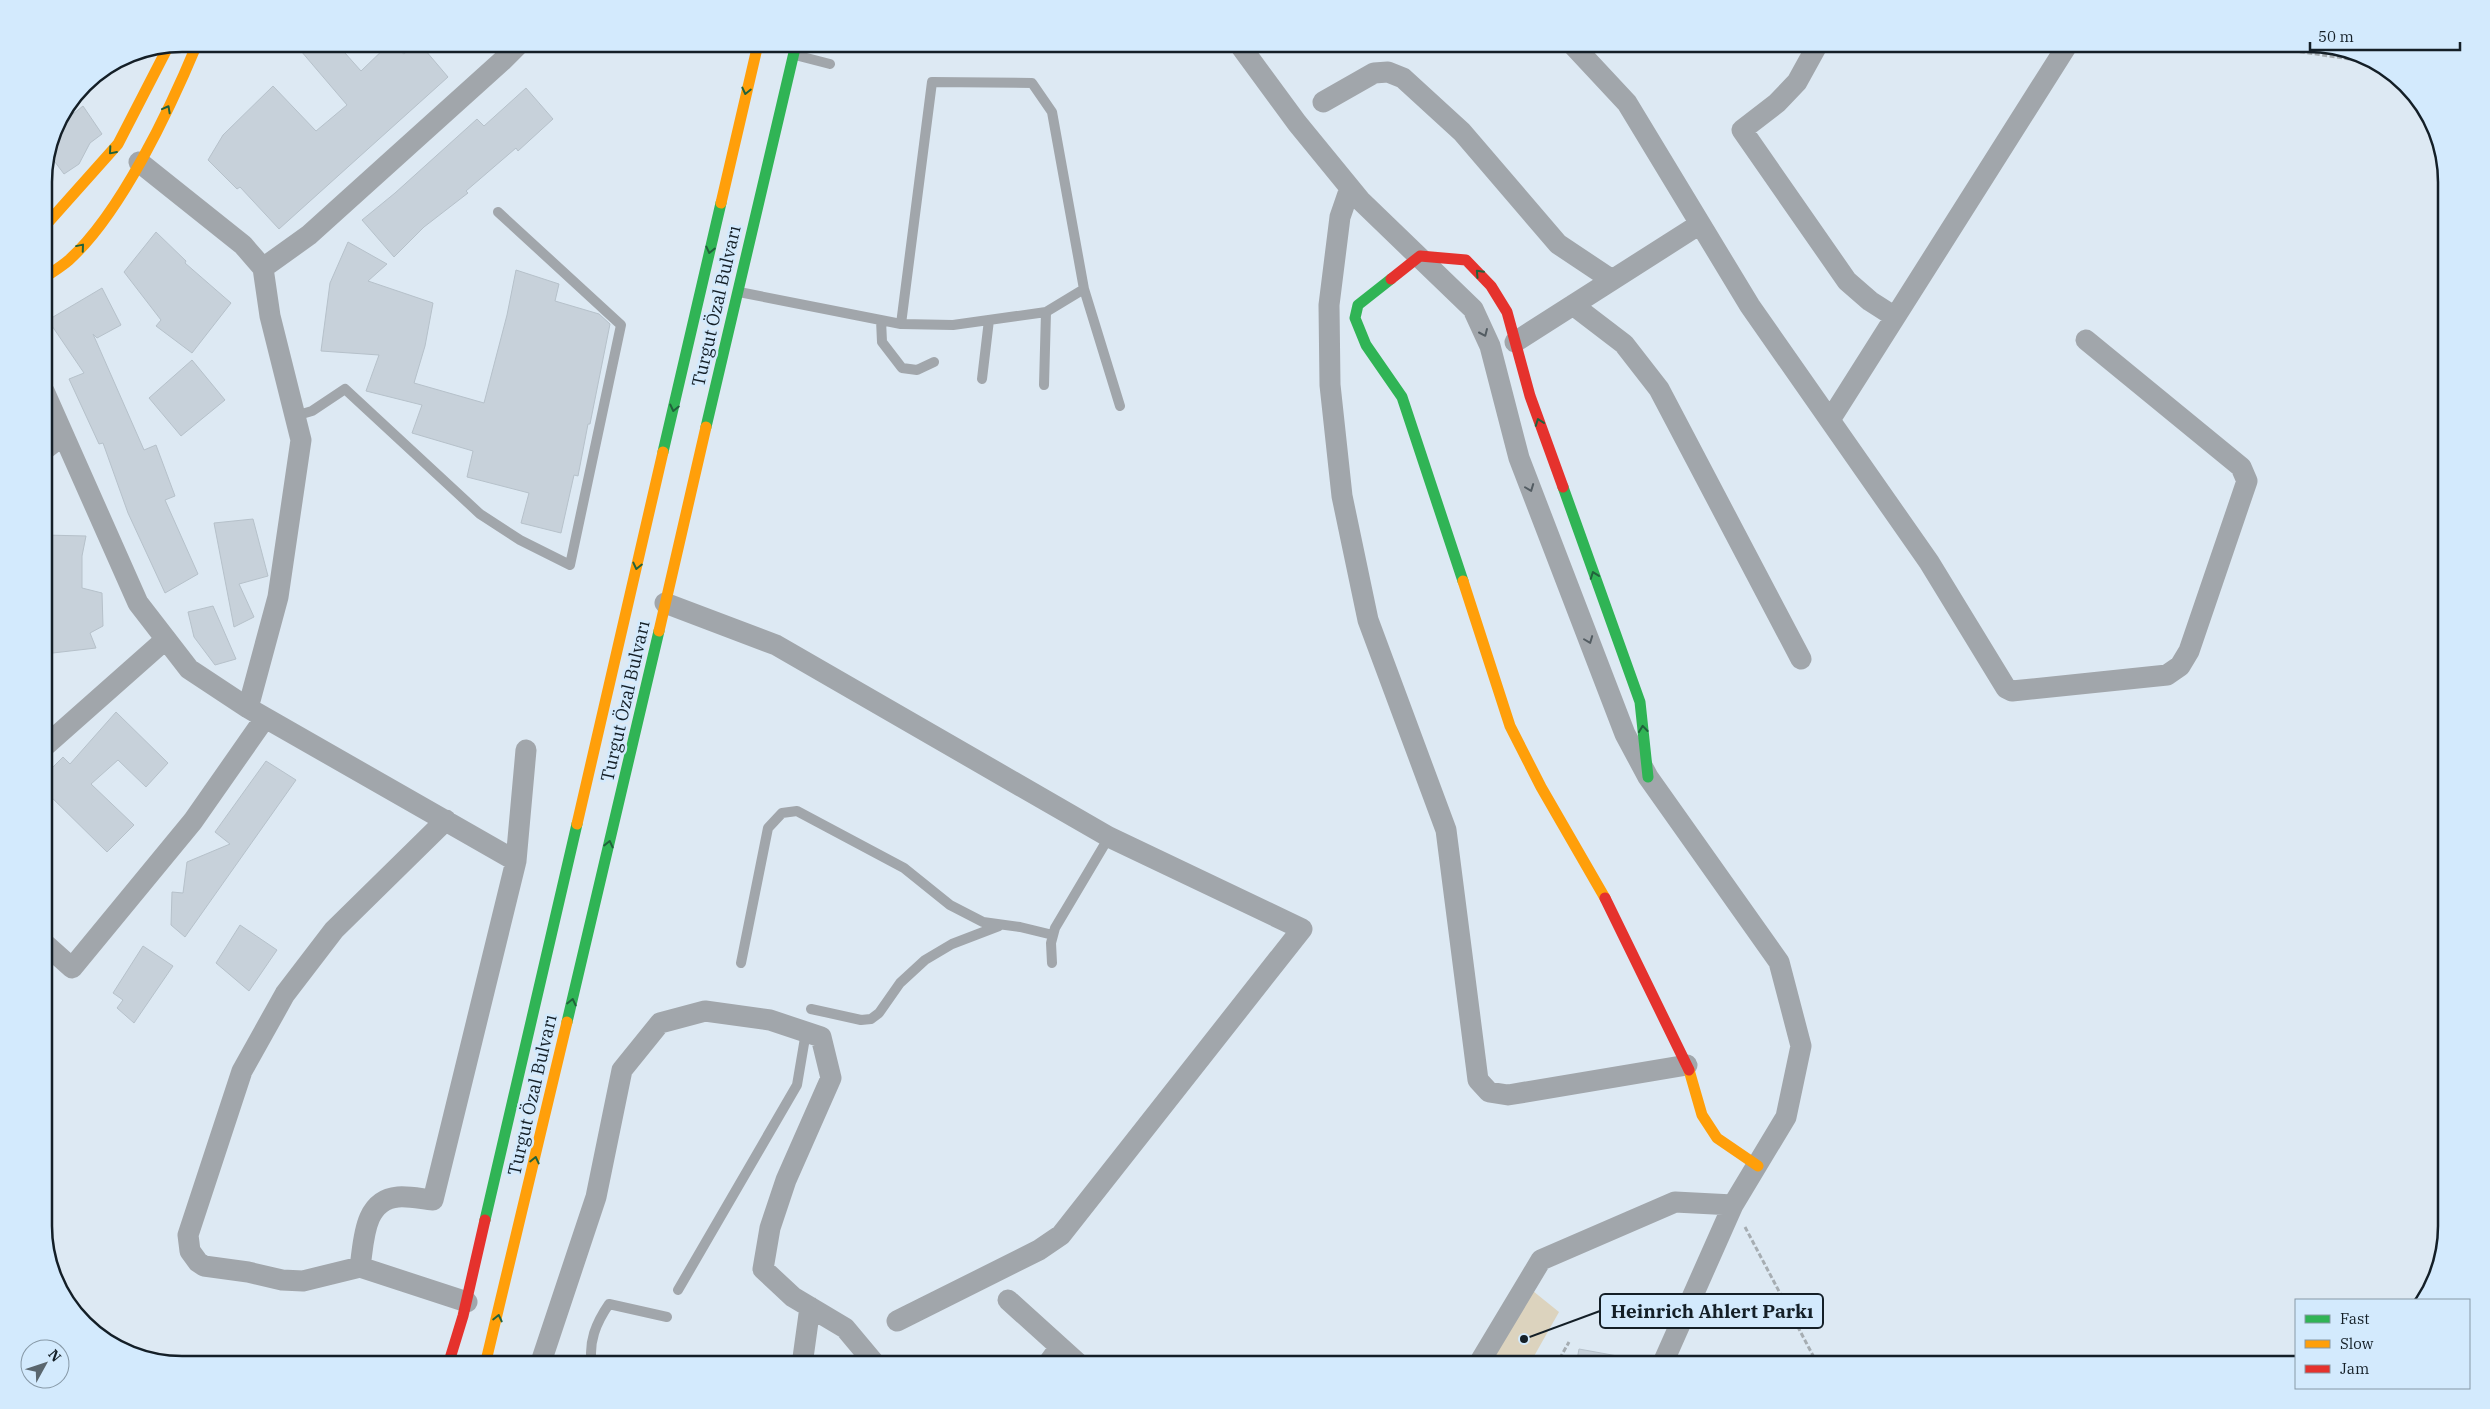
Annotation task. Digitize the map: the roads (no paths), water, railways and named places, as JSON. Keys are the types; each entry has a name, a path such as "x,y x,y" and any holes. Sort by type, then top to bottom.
{"main road":[{"path":"53,272 69,260 107,216 139,162 181,82 193,53"},
{"name":"Turgut Özal Bulvarı","path":"451,1356 467,1302 756,53"},
{"name":"Turgut Özal Bulvarı","path":"488,1356 498,1320 794,53"},
{"path":"53,217 118,144 164,54"},
{"path":"1648,778 1640,702 1533,405 1507,312 1491,286 1466,260 1420,256 1358,305 1355,318 1366,345 1402,397 1510,726 1541,787 1603,894 1687,1065 1702,1115 1717,1138 1758,1166"}],"street":[{"path":"1245,52 1297,123 1360,200 1474,309 1486,338 1519,458 1624,734 1648,778 1779,962 1800,1046 1786,1117 1733,1205 1666,1356"},
{"path":"1580,52 1627,103 1750,306 1929,562 2006,688 2019,692 2167,674 2180,666 2189,651 2247,482 2242,467 2086,340"},
{"path":"1813,52 1797,82 1777,102 1742,130 1847,281 1870,301 1895,317"},
{"path":"1830,420 2063,52"},
{"path":"263,268 309,235 510,53"},
{"path":"1323,102 1374,73 1388,72 1403,78 1462,132 1558,244 1612,280"},
{"path":"53,952 72,968 193,821 256,713 278,597 301,440 270,316 263,268 244,245 139,162"},
{"path":"1350,188 1340,217 1329,305 1330,385 1342,496 1368,620 1446,830 1478,1080 1489,1092 1508,1095 1687,1065"},
{"path":"1515,342 1700,224"},
{"path":"1573,305 1624,344 1659,389 1801,659"},
{"path":"53,413 138,602 189,669 256,713 516,861"},
{"path":"53,443 62,436"},
{"path":"665,603 776,645 1109,838 1302,929 1061,1234 1039,1250 897,1321"},
{"path":"53,739 166,639"},
{"path":"360,1267 365,1229 371,1213 377,1207 398,1197 433,1200 516,861 526,750"},
{"path":"446,820 334,930 284,994 242,1071 188,1235 190,1251 198,1262 204,1266 248,1272 282,1280 303,1281 360,1267 467,1302"},
{"path":"543,1356 596,1197 622,1070 660,1022 705,1011 770,1020 821,1037 831,1078 786,1180 770,1228 763,1270 793,1297 844,1328 868,1356"},
{"path":"1483,1356 1541,1260 1675,1202 1733,1205"},
{"path":"1008,1300 1070,1356"},
{"path":"803,1356 810,1307"},
{"path":"1054,1356 1060,1347"}],"lane":[{"path":"804,53 830,64"},
{"path":"901,324 932,82 1032,83 1052,112 1084,289 1120,406"},
{"path":"295,416 312,410 345,389 480,514 520,540 570,565 621,325 498,212"},
{"path":"737,292 901,324 953,325 1046,312 1084,289"},
{"path":"1044,385 1046,312"},
{"path":"881,320 882,342 902,368 917,370 934,362"},
{"path":"982,380 989,320"},
{"path":"741,963 768,828 782,813 797,811 904,868 950,905 983,922 999,926 1020,927 1053,935"},
{"path":"1052,963 1051,942 1053,935 1109,838"},
{"path":"812,1009 861,1020 872,1019 900,983 925,960 952,944 999,926"},
{"path":"678,1290 797,1085 806,1032"},
{"path":"590,1356 594,1331 609,1304 667,1318"}],"place":[{"name":"Heinrich Ahlert Parkı","path":"1524,1339"}]}
